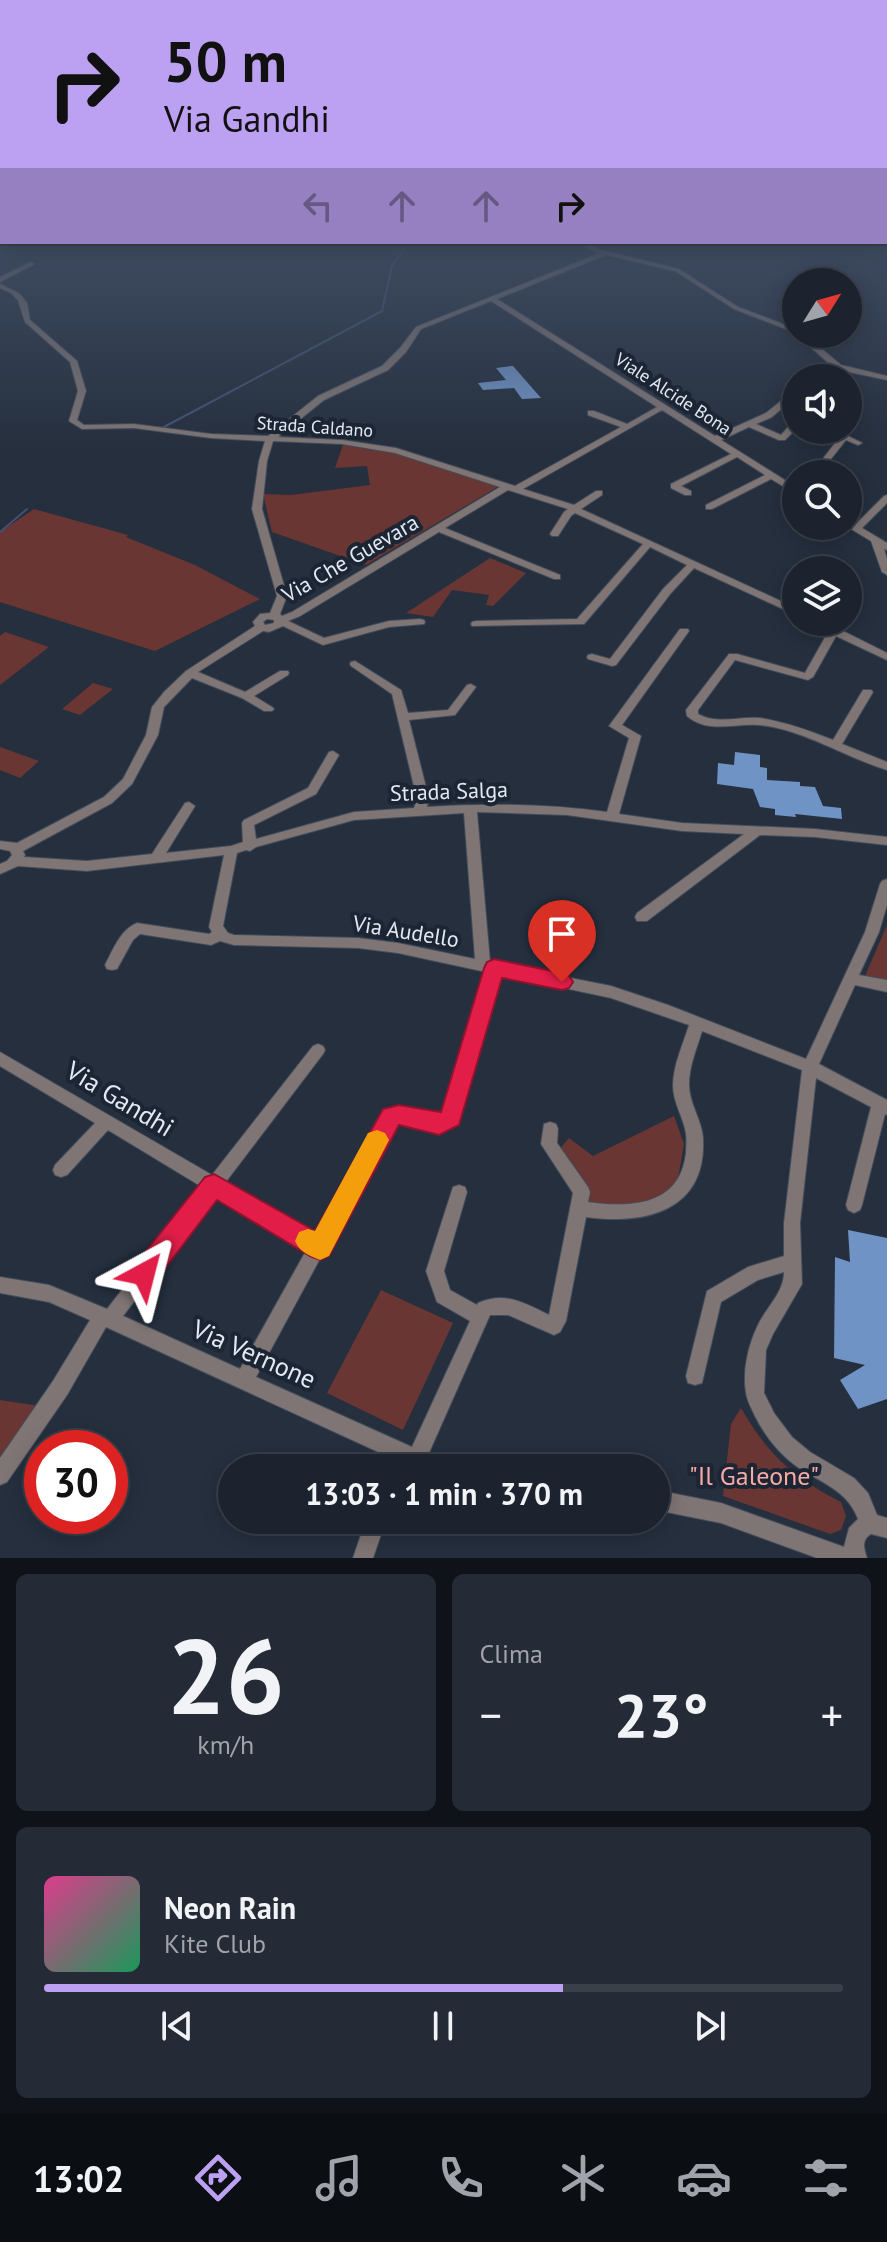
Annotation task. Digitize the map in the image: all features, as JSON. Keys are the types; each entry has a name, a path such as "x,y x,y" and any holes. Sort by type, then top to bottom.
{"street":[{"name":"Strada Caldano","path":"25,304 27,321 73,361 82,391 73,421 82,427 134,426 211,436 342,442 396,451 573,508 782,606"},
{"path":"420,622 389,624 323,642 278,616 282,596 257,509 263,461 270,439 321,398 385,368 403,350 418,328 480,304"},
{"name":"Viale Alcide Bona","path":"499,304 782,482"},
{"path":"729,304 782,327"},
{"path":"816,348 838,367 887,378"},
{"name":"Via Che Guevara","path":"190,673 261,627 260,619 296,614 512,488 662,407"},
{"path":"714,440 780,408"},
{"path":"591,413 626,426"},
{"path":"749,424 782,438"},
{"path":"826,460 839,444"},
{"path":"688,493 674,486 737,454"},
{"path":"709,507 772,475"},
{"path":"555,534 573,508 599,493"},
{"path":"862,518 887,498"},
{"name":"Via Che Guevara","path":"440,529 557,577"},
{"path":"862,532 887,547"},
{"path":"876,541 887,572"},
{"path":"476,624 580,622 648,544"},
{"path":"592,657 612,663 667,591 692,565"},
{"path":"612,818 635,736 615,726 684,631"},
{"path":"831,636 808,677 733,656 692,713 704,722 773,724 887,766"},
{"path":"846,636 887,657"},
{"path":"355,664 397,692 423,799 420,810"},
{"path":"0,869 16,855 108,800 128,781 152,735 158,707 190,673 246,696 268,709"},
{"path":"246,696 284,673"},
{"path":"403,717 451,713 471,687"},
{"path":"835,747 867,692"},
{"path":"250,847 248,823 312,791 333,755"},
{"path":"156,858 189,806"},
{"path":"244,1380 392,1116 439,1124 451,1118 488,967 470,808"},
{"name":"Strada Salga","path":"0,845 16,855 87,866 250,847 354,816 470,808 567,811 682,827 887,841"},
{"path":"642,917 757,831"},
{"path":"220,934 216,927 231,850"},
{"path":"878,1525 847,1485 818,1469 785,1444 767,1420 755,1394 757,1350 766,1328 793,1284 792,1223 810,1067 872,932 887,884"},
{"name":"Via Audello","path":"112,965 128,936 137,928 211,940 220,934 234,940 358,943 611,992 810,1067 884,1106"},
{"path":"850,979 887,986"},
{"path":"579,1208 613,1215 634,1214 649,1210 681,1190 688,1179 695,1140 682,1100 681,1084 697,1022"},
{"path":"0,1475 106,1318 318,1050"},
{"name":"Via Gandhi","path":"0,1058 320,1248"},
{"path":"854,1205 884,1106"},
{"path":"61,1170 107,1121"},
{"path":"405,1454 484,1309 493,1304 503,1305 554,1326 582,1192 549,1144 550,1129"},
{"path":"459,1192 435,1271 443,1296 479,1316"},
{"path":"695,1376 713,1297 754,1273 793,1261"},
{"name":"Via Vernone","path":"0,1285 49,1294 106,1318 244,1380 395,1454"},
{"path":"670,1503 746,1520 845,1558"},
{"path":"857,1558 854,1541 862,1526 878,1525"},
{"path":"363,1558 371,1534"}],"green space":[{"path":"343,445 394,453 499,486 366,565 272,532 263,494 291,495 370,485 367,466 335,468"},
{"path":"34,509 128,535 126,537 195,565 260,599 155,651 0,602 0,532"},
{"path":"490,558 526,573 493,606 486,605 489,595 452,590 433,617 406,613"},
{"path":"5,632 49,647 0,685 0,636"},
{"path":"93,683 113,689 80,715 62,709"},
{"path":"0,747 39,761 20,778 0,770"},
{"path":"887,925 887,982 865,976"},
{"path":"674,1116 684,1144 677,1184 654,1198 635,1204 587,1203 558,1151 569,1138 593,1156"},
{"path":"381,1290 453,1323 403,1430 327,1393"},
{"path":"0,1400 40,1406 0,1461"},
{"name":"\"Il Galeone\"","path":"741,1408 761,1439 783,1463 795,1474 841,1502 846,1516 841,1530 830,1534 723,1496 731,1424"}],"building":[{"path":"513,366 541,398 522,399 514,388 483,390 478,383 506,380 496,368"},
{"path":"735,752 760,755 760,767 767,768 767,780 800,782 800,786 815,787 823,806 841,808 842,819 775,815 775,809 760,807 753,789 717,784 718,763 734,765"},
{"path":"848,1230 887,1238 887,1399 858,1409 840,1380 865,1365 834,1358 835,1257 850,1262"}],"waterway":[{"path":"162,428 382,311 384,304"},
{"path":"0,532 27,509"}],"slow traffic":[{"path":"308,1241 320,1248 377,1140"}],"route":[{"path":"144,1274 214,1185 320,1248 392,1116 439,1124 447,1123 451,1118 494,968 562,982"}]}
